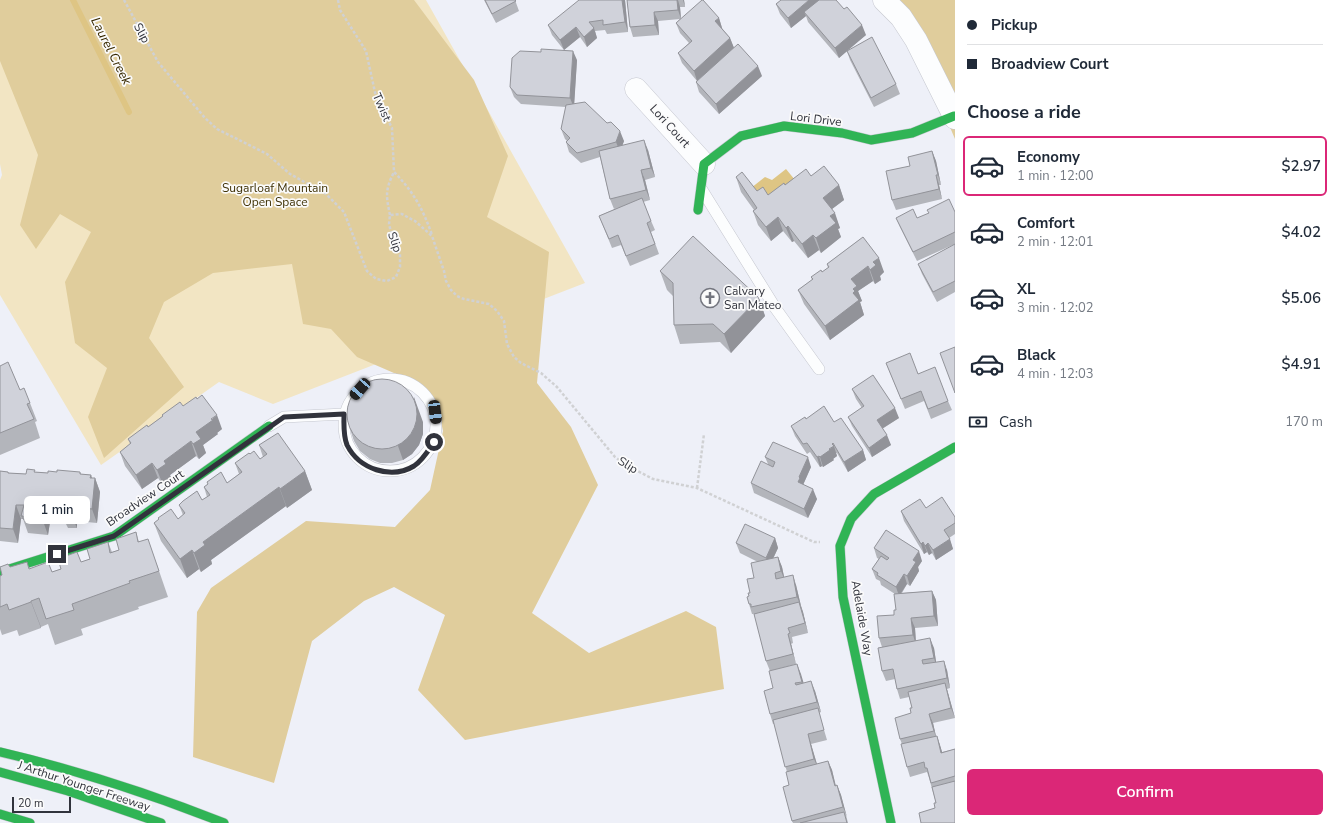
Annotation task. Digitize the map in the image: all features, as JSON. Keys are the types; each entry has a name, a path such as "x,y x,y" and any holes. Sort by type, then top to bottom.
{"main road":[{"name":"Lori Drive","path":"704,164 741,136 784,126 842,133 871,140 912,133 954,117"},
{"path":"698,210 704,164"},
{"name":"Broadview Court","path":"0,572 114,536 269,426"},
{"name":"Adelaide Way","path":"891,823 844,597 840,546 851,519 874,494 955,447"},
{"path":"0,752 85,774 163,800 224,823"},
{"name":"J Arthur Younger Freeway","path":"0,772 68,791 161,823"},
{"path":"0,814 30,823"}],"street":[{"path":"884,0 902,17 916,40 954,117"},
{"name":"Lori Court","path":"636,89 704,164"}],"lane":[{"path":"701,188 776,309 791,332 819,369"},
{"path":"389,378 404,380 423,392 428,398 435,412 437,427 434,442 425,455 414,466 399,471 384,472 369,467 356,458 347,445 343,430 344,414 350,400 360,389 374,381 389,378"},
{"path":"269,426 284,417 344,414"}],"path":[{"name":"Slip","path":"124,0 158,62 205,118 217,129 267,154 290,174 326,194 344,212 368,271 376,279 387,281 396,277 400,267 400,254 389,224 390,215 402,214 415,221 432,236 444,270 446,281 456,296 489,304 497,312 504,321 507,344 514,357 521,363 541,373 558,387 615,458 653,479 697,488 814,542 840,546"},
{"name":"Twist","path":"338,0 340,10 366,51 376,97 392,128 394,172"},
{"path":"390,215 386,198 389,182 394,172 414,195 425,215 432,236"},
{"path":"697,488 704,434"}],"green space":[{"name":"Sugarloaf Mountain Open Space","path":"0,0 426,0 585,283 273,404 219,382 101,465 0,295 0,180 2,175 0,164"},
{"name":"Sugarloaf Mountain Open Space","path":"0,0 414,0 474,80 508,156 487,217 549,252 537,383 571,427 598,485 532,613 589,653 686,611 716,627 724,689 465,740 418,690 445,615 394,587 364,601 312,641 274,783 193,757 197,612 211,588 306,521 395,527 430,490 443,431 437,403 417,383 357,357 331,329 303,324 292,264 213,273 164,302 149,338 184,387 104,458 88,417 107,368 75,343 65,282 91,232 60,214 36,249 20,225 38,155 0,61"},
{"path":"885,0 955,0 955,139 911,36"}],"shaded area":[{"path":"786,169 795,180 763,204 751,188 765,177 772,180"}],"building":[{"path":"485,0 515,0 516,1 492,14"},
{"path":"579,0 622,0 625,22 603,25 603,20 589,22 594,28 584,37 576,27 560,40 548,25"},
{"path":"627,0 677,0 678,10 654,12 655,25 630,27"},
{"path":"702,0 719,18 715,21 730,38 694,71 678,53 692,41 676,23"},
{"path":"781,0 809,0 788,18 776,4"},
{"path":"819,0 836,0 844,9 847,7 862,25 835,48 804,12"},
{"path":"872,37 896,84 871,98 847,51"},
{"path":"738,44 758,66 716,104 696,82"},
{"path":"541,49 573,51 570,98 517,95 510,87 512,58 520,51 541,52"},
{"path":"585,102 607,123 611,122 620,131 616,142 577,153 566,142 570,138 561,129 566,105"},
{"path":"644,140 651,168 641,170 646,190 610,199 599,151"},
{"path":"932,151 938,175 936,175 939,189 892,200 886,171 910,166 908,157"},
{"path":"824,166 839,185 823,198 835,213 830,216 836,223 816,238 813,235 802,244 788,226 786,228 778,217 766,227 753,211 757,208 736,177 742,172 757,191 763,187 768,195 784,183 785,185 806,169 811,176"},
{"path":"642,198 651,221 647,223 655,244 626,256 618,235 609,239 599,216"},
{"path":"949,199 955,212 955,232 913,252 896,218 913,209 917,218 929,213 927,210"},
{"path":"693,236 759,298 724,334 713,324 674,325 673,283 660,271"},
{"path":"863,237 879,258 873,262 876,265 870,270 868,266 851,279 857,286 853,289 855,291 853,293 859,300 825,326 798,290 813,279 811,277 821,270 822,272 829,267 827,264"},
{"path":"955,244 955,281 933,292 918,264"},
{"path":"955,347 955,393 940,353"},
{"path":"910,353 918,374 935,367 948,401 928,409 921,391 901,399 886,363"},
{"path":"8,362 20,390 24,388 30,403 27,404 34,419 0,433 0,366"},
{"path":"873,375 895,408 877,420 887,435 869,448 848,417 864,406 852,389"},
{"path":"375,379 389,379 402,385 411,394 415,400 417,414 415,428 407,439 396,447 389,449 375,449 368,447 357,439 349,428 347,421 347,407 349,400 357,389 368,381"},
{"path":"202,395 217,415 211,419 213,420 196,432 201,439 193,444 191,441 164,461 166,464 157,470 152,463 136,475 120,452 131,443 128,439 147,425 148,427 180,402 183,406 196,397 197,399"},
{"path":"824,406 834,422 841,418 863,450 844,462 833,443 832,444 834,446 829,449 830,450 820,457 817,457 807,443 803,444 791,426 805,417 806,419"},
{"path":"278,433 305,471 280,489 279,487 203,542 205,545 194,553 192,550 180,559 154,523 159,519 158,518 171,509 178,519 185,513 179,505 183,501 197,491 202,500 210,495 204,487 208,484 207,482 221,472 227,483 242,472 235,463 254,451 260,459 267,454 259,445"},
{"path":"773,442 808,457 798,482 813,489 804,509 751,483 761,461 773,467 775,462 765,457"},
{"path":"27,469 35,470 34,472 48,473 48,471 57,472 57,470 80,472 80,474 91,475 90,478 95,478 92,509 72,507 71,514 63,513 63,509 45,508 43,521 23,519 23,516 21,516 24,505 16,505 13,529 0,528 0,471 26,474"},
{"path":"942,497 955,517 955,523 944,530 950,539 933,550 928,543 925,546 923,542 921,544 901,511 920,499 926,508"},
{"path":"745,524 775,538 766,558 736,543"},
{"path":"886,530 919,551 913,560 916,562 907,576 904,574 896,587 877,575 878,573 872,569 881,556 887,560 889,558 874,548"},
{"path":"136,532 138,542 148,539 159,571 129,581 130,583 72,604 74,610 46,619 39,598 9,610 7,604 0,607 0,576 2,575 0,567 8,564 10,567 27,562 29,569 48,562 52,572 61,569 58,559 77,552 81,562 90,559 87,549 108,542 110,553 119,550 116,539"},
{"path":"778,557 781,571 775,573 776,579 793,575 797,597 751,607 747,597 749,596 748,593 750,593 747,579 754,578 751,563"},
{"path":"932,591 934,616 911,618 913,635 879,638 877,616 894,615 894,610 896,610 894,594"},
{"path":"799,602 805,623 788,628 793,654 766,661 754,614"},
{"path":"930,638 934,658 922,660 923,664 944,661 947,678 897,689 893,669 882,671 878,648"},
{"path":"797,664 802,682 795,683 796,685 811,681 817,702 770,714 764,691 773,688 769,671"},
{"path":"945,683 951,708 929,714 934,731 900,739 895,718 911,713 910,708 912,708 908,692"},
{"path":"818,708 824,730 808,734 814,759 785,767 773,720"},
{"path":"937,736 941,753 955,749 955,776 931,783 924,762 907,767 901,744"},
{"path":"828,761 843,807 792,821 783,787 789,785 786,772"},
{"path":"955,781 955,823 921,823 919,813 935,808 934,803 936,803 932,787"},
{"path":"844,812 847,823 800,823"}],"waterway":[{"name":"Laurel Creek","path":"73,0 129,112"}],"traffic: fast":[{"path":"698,210 704,164 741,136 784,126 842,133 871,140 912,133 954,116"},
{"path":"0,572 114,536 269,426"},
{"path":"891,823 843,597 840,546 851,519 874,494 955,447"},
{"path":"0,752 114,783 224,823"},
{"path":"0,772 68,791 161,823"},
{"path":"0,814 30,823"}],"place":[{"name":"Calvary San Mateo","path":"710,298"}],"route":[{"path":"57,554 114,536 284,417 344,414 343,430 347,445 356,458 369,467 384,472 399,471 414,466 425,455 434,442"}]}
